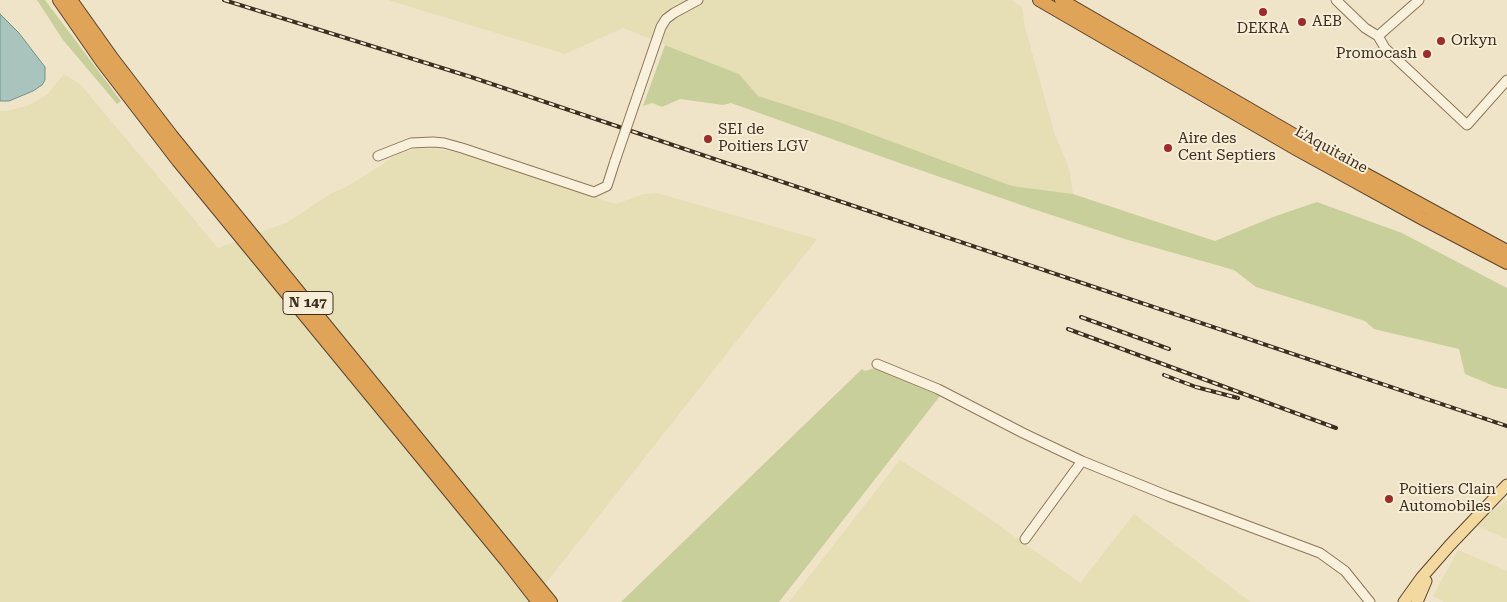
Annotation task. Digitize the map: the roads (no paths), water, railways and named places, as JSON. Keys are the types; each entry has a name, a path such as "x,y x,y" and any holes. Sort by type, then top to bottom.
{"highway":[{"name":"N 147","path":"59,0 102,62 183,167 538,602"},
{"name":"N 147","path":"71,0 113,60 176,142 551,602"},
{"name":"L'Aquitaine","path":"1039,0 1296,149 1423,220 1507,263"},
{"name":"L'Aquitaine","path":"1061,0 1302,140 1507,251"}],"main road":[{"path":"1404,602 1422,577 1507,485"},
{"path":"1417,602 1420,590 1439,558"}],"street":[{"path":"378,156 411,144 444,143 594,192 607,186 661,27 666,19 674,13 698,0"},
{"path":"1336,0 1365,28 1378,36 1385,48 1467,125 1507,80"},
{"path":"1378,36 1419,0"},
{"path":"877,364 938,389 1082,462 1320,553 1345,571 1370,602"},
{"path":"1025,539 1082,462"},
{"path":"1361,590 1365,602"}],"water":[{"path":"0,14 19,33 45,67 45,80 42,85 9,101 0,101"}],"railway":[{"path":"224,0 471,77 1507,426"},
{"path":"1081,317 1169,349"},
{"path":"1068,329 1336,428"},
{"path":"1164,375 1196,387 1238,398"}],"place":[{"name":"DEKRA","path":"1263,12"},
{"name":"AEB","path":"1302,22"},
{"name":"Orkyn","path":"1441,41"},
{"name":"Promocash","path":"1427,54"},
{"name":"SEI de Poitiers LGV","path":"708,139"},
{"name":"Aire des Cent Septiers","path":"1168,148"},
{"name":"Poitiers Clain Automobiles","path":"1389,499"}]}
